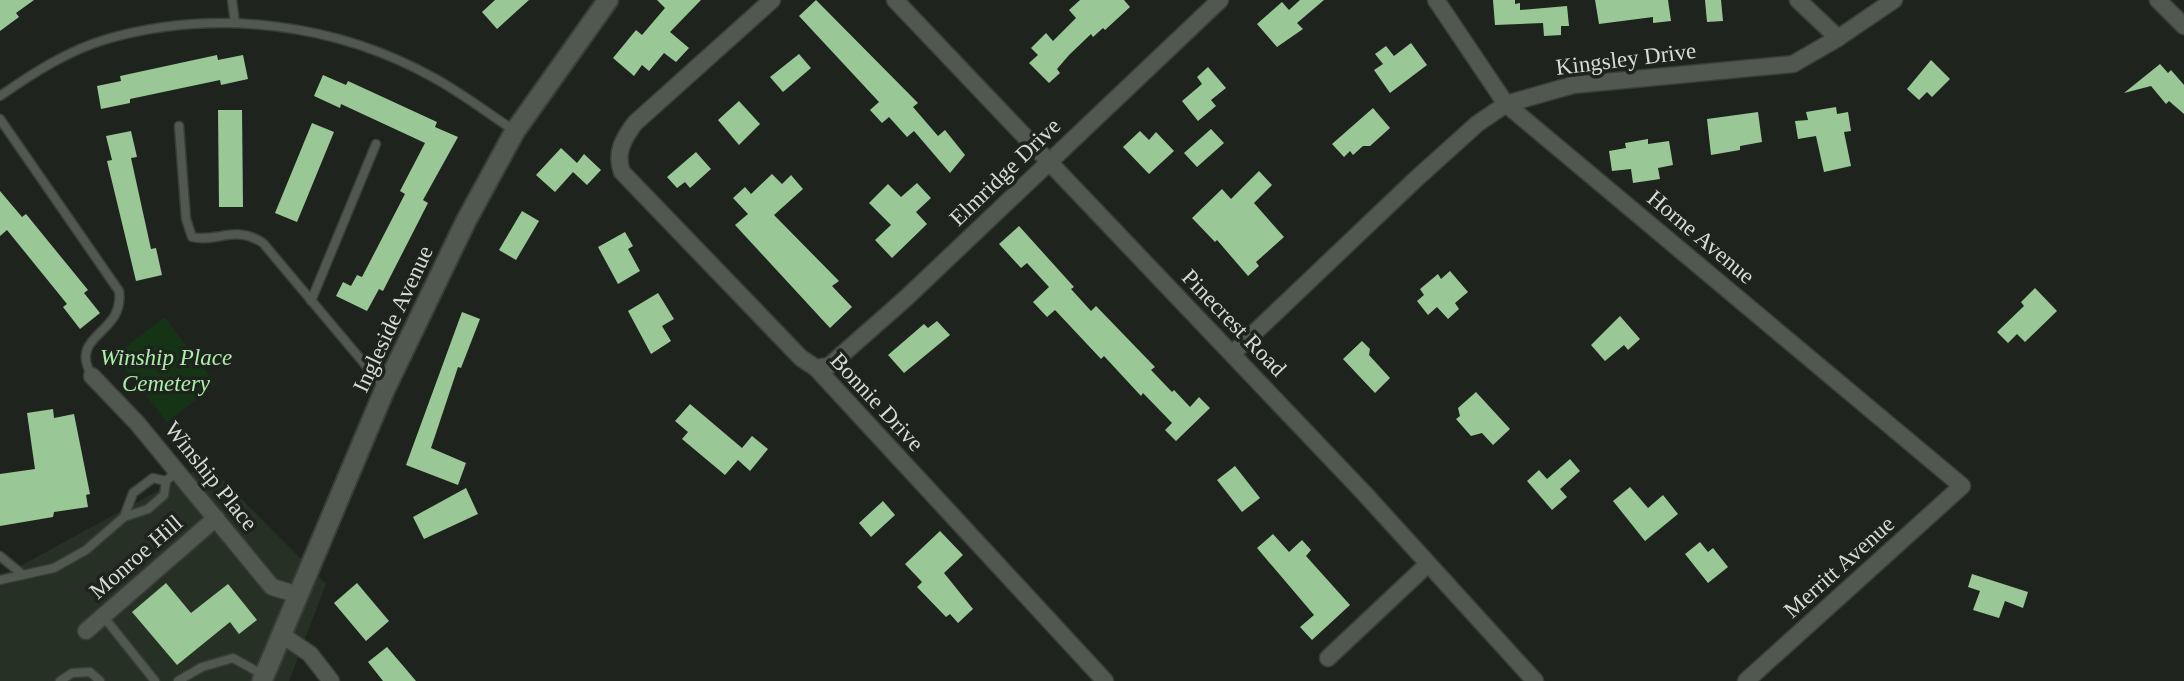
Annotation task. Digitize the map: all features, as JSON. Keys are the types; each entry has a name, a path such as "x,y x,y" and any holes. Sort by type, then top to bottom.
{"street":[{"name":"Ingleside Avenue","path":"263,678 386,389 466,221 515,131 608,0"},
{"name":"Bonnie Drive","path":"772,0 635,124 624,137 619,155 622,172 792,349 816,368 1105,681"},
{"name":"Pinecrest Road","path":"895,0 1232,354 1535,681"},
{"name":"Elmridge Drive","path":"816,368 830,366 905,299 1220,0"},
{"name":"Horne Avenue","path":"1436,0 1506,104 1962,486"},
{"path":"1798,0 1839,38"},
{"name":"Kingsley Drive","path":"1232,354 1424,171 1477,124 1506,104 1573,85 1793,64 1839,38 1894,0"},
{"path":"2158,0 2184,26"},
{"name":"Winship Place","path":"92,376 172,476 216,518 272,587 299,595"},
{"name":"Merritt Avenue","path":"1746,681 1962,486"},
{"name":"Monroe Hill","path":"86,631 216,518"},
{"path":"1328,658 1428,564"},
{"path":"282,635 310,654 331,681"}],"lane":[{"path":"233,0 235,23"},
{"path":"0,96 32,74 105,40 152,29 235,23 329,35 358,44 436,79 515,131"},
{"path":"0,119 119,291 121,305 116,317 86,346 84,357 92,376"},
{"path":"178,126 186,219 192,237 251,235 274,254 386,389"},
{"path":"311,301 376,144"},
{"path":"0,580 54,568 86,550 124,517 148,509 164,495 172,476 153,478 133,493 124,517"},
{"path":"0,556 23,575"},
{"path":"103,616 155,681"},
{"path":"178,681 202,667 233,658 263,678"},
{"path":"60,681 72,673 90,672 100,681"}],"shaded area":[{"path":"207,464 326,584 289,681 0,681 0,577"}],"green space":[{"name":"Winship Place Cemetery","path":"164,317 216,384 167,422 115,356"}],"building":[{"path":"0,0 34,0 16,13 19,17 0,31"},
{"path":"495,0 529,0 497,29 482,12"},
{"path":"657,0 701,0 670,32 689,48 676,62 664,53 649,71 642,65 634,76 613,58 636,30 642,35 665,8"},
{"path":"816,0 918,103 913,107 938,136 945,130 965,155 950,173 914,131 907,137 889,117 882,123 870,110 879,102 799,16"},
{"path":"1080,0 1124,0 1130,7 1105,30 1103,28 1093,37 1091,34 1057,69 1060,73 1049,83 1029,63 1038,55 1031,48 1046,33 1053,41 1076,18 1069,10"},
{"path":"1300,0 1324,0 1297,23 1303,29 1277,47 1257,24 1282,2 1289,10"},
{"path":"1493,0 1515,0 1515,4 1520,3 1520,10 1567,6 1569,26 1561,26 1561,35 1544,36 1543,23 1495,25"},
{"path":"1595,0 1668,0 1671,21 1653,23 1653,17 1599,24"},
{"path":"1705,0 1721,0 1723,21 1707,22"},
{"path":"1411,43 1427,65 1390,93 1374,70 1383,64 1375,54 1386,46 1394,56"},
{"path":"799,54 811,68 783,92 770,77"},
{"path":"217,55 218,60 243,55 248,79 221,85 220,80 130,99 130,103 101,109 97,86 121,81 120,76"},
{"path":"1931,60 1950,79 1932,97 1927,92 1919,100 1907,89"},
{"path":"2160,64 2168,73 2171,70 2184,85 2184,114 2169,101 2166,104 2151,86 2124,93"},
{"path":"1208,67 1226,88 1211,100 1216,106 1198,121 1182,101 1202,84 1197,77"},
{"path":"323,75 346,85 348,81 437,122 435,127 458,137 423,200 428,203 383,291 379,289 367,311 336,296 343,282 351,286 357,275 362,277 405,194 400,191 425,143 341,104 340,108 314,96"},
{"path":"739,101 760,124 739,145 718,120"},
{"path":"1836,107 1837,114 1848,112 1851,131 1844,132 1851,166 1824,172 1816,136 1798,139 1795,121 1808,120 1806,112"},
{"path":"1373,108 1390,128 1370,146 1363,146 1353,155 1350,151 1344,157 1332,144"},
{"path":"218,110 242,110 243,207 219,207"},
{"path":"1758,112 1762,142 1740,146 1740,150 1711,155 1707,119"},
{"path":"312,123 334,132 297,222 275,213"},
{"path":"1211,129 1224,143 1197,167 1184,153"},
{"path":"131,131 137,157 131,158 151,249 156,248 162,275 136,281 107,161 112,160 106,136"},
{"path":"1140,131 1149,140 1156,132 1174,151 1149,174 1123,147"},
{"path":"1648,139 1648,144 1669,141 1673,165 1658,168 1660,179 1633,183 1631,169 1612,171 1609,151 1626,148 1625,143"},
{"path":"561,148 577,163 584,154 601,170 587,185 573,172 555,192 536,175"},
{"path":"696,152 711,169 690,188 685,182 677,188 667,177"},
{"path":"1259,171 1272,185 1254,203 1284,237 1256,262 1259,266 1248,276 1217,240 1215,242 1192,218 1222,189 1231,199"},
{"path":"772,174 782,184 791,175 803,189 774,215 839,281 832,286 852,307 830,328 735,225 748,214 733,198 745,187 751,194"},
{"path":"917,183 931,198 916,212 927,224 892,258 875,240 891,225 869,203 888,184 901,197"},
{"path":"0,191 22,217 26,214 88,290 84,293 100,313 80,329 63,307 67,304 7,230 0,236"},
{"path":"522,211 539,221 516,260 499,250"},
{"path":"1019,226 1074,287 1071,289 1091,311 1096,306 1155,367 1151,370 1172,392 1174,390 1190,407 1199,397 1210,408 1176,441 1165,430 1172,423 1143,393 1141,396 1104,356 1101,359 1055,310 1047,317 1033,302 1049,287 1027,263 1021,268 999,244"},
{"path":"625,232 633,246 628,249 640,271 618,284 598,247"},
{"path":"1450,271 1468,292 1455,303 1459,309 1448,319 1437,307 1428,315 1417,301 1424,295 1420,289 1438,274 1441,279"},
{"path":"2035,288 2057,311 2025,342 2017,334 2008,343 1997,332 2024,306 2021,302"},
{"path":"658,293 674,319 662,326 671,341 651,354 628,311"},
{"path":"462,312 480,319 461,368 458,367 431,448 466,463 458,485 406,465"},
{"path":"1620,316 1640,339 1628,350 1624,345 1605,361 1591,345"},
{"path":"937,321 950,335 904,373 888,355 924,324 928,328"},
{"path":"1362,341 1370,349 1369,355 1390,378 1375,393 1343,359"},
{"path":"1476,392 1510,429 1493,445 1482,433 1471,436 1456,419 1460,416 1458,408"},
{"path":"690,404 742,448 752,436 768,449 750,471 738,460 725,475 682,439 688,432 675,421"},
{"path":"53,409 54,418 74,414 90,494 86,495 88,507 54,512 53,517 0,526 0,474 35,469 27,413"},
{"path":"1570,459 1580,471 1560,489 1567,497 1552,510 1527,481 1539,470 1547,479"},
{"path":"1235,466 1260,498 1242,512 1217,480"},
{"path":"1630,487 1648,508 1663,495 1678,514 1645,541 1613,501"},
{"path":"466,488 478,514 424,539 413,517"},
{"path":"883,501 895,515 871,537 859,523"},
{"path":"940,531 963,555 944,573 973,609 958,623 950,614 946,617 917,587 922,582 905,564"},
{"path":"1273,534 1289,552 1302,540 1311,550 1306,556 1350,605 1312,640 1300,627 1314,615 1257,548"},
{"path":"1700,542 1708,552 1713,548 1728,567 1708,583 1685,554"},
{"path":"1972,574 2028,592 2023,608 2005,601 1999,618 1973,610 1980,591 1968,587"},
{"path":"166,583 191,613 228,584 257,620 239,634 230,622 177,665 132,612"},
{"path":"357,583 389,621 366,641 334,603"},
{"path":"387,647 416,681 383,681 368,662"}]}
